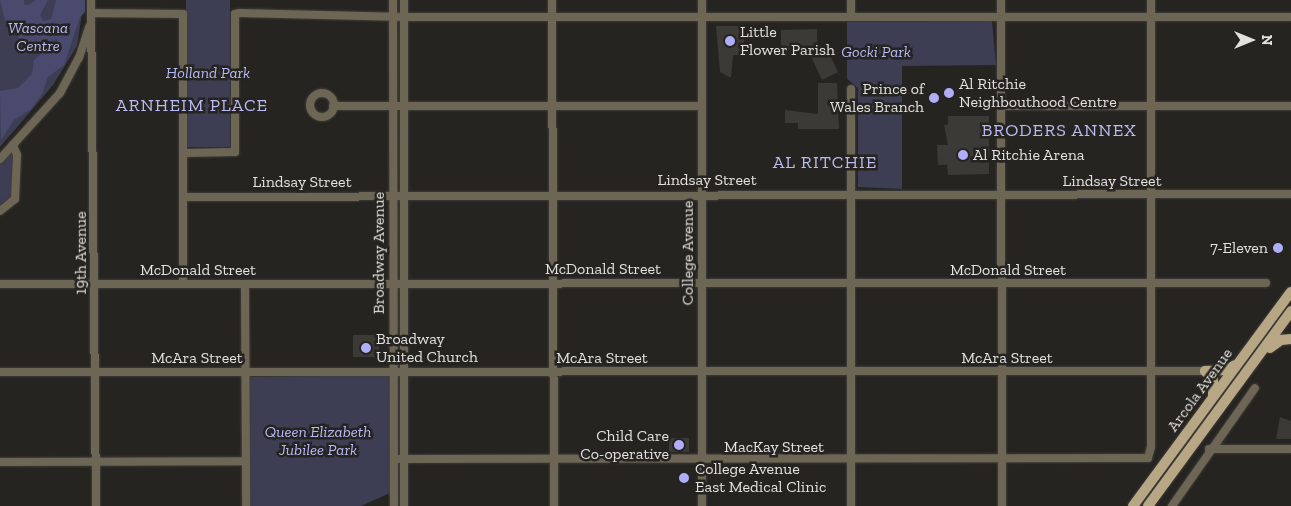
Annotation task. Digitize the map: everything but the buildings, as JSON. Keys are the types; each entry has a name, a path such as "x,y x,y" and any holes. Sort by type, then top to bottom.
{"main road":[{"name":"Arcola Avenue","path":"1133,506 1291,292"},
{"name":"Arcola Avenue","path":"1148,506 1243,379 1291,311"},
{"path":"1243,379 1275,342 1291,340"},
{"path":"1205,370 1226,370 1238,363"},
{"path":"1205,370 1214,384 1213,398"}],"street":[{"name":"19th Avenue","path":"91,0 96,506"},
{"name":"Broadway Avenue","path":"394,0 394,506"},
{"name":"Broadway Avenue","path":"404,0 404,506"},
{"path":"552,0 554,506"},
{"name":"College Avenue","path":"702,0 702,506"},
{"path":"851,0 851,17"},
{"path":"1001,0 1002,506"},
{"path":"1151,0 1151,371"},
{"path":"183,153 236,152 235,14 240,12 393,14 404,17 1291,17"},
{"path":"0,158 67,81 83,47 91,13 183,14 183,284"},
{"path":"851,88 851,506"},
{"path":"333,106 702,106"},
{"path":"1002,106 1291,106"},
{"path":"0,211 15,199 17,156 13,145"},
{"name":"Lindsay Street","path":"183,197 553,194 1291,194"},
{"name":"McDonald Street","path":"0,284 1266,283"},
{"path":"245,284 246,506"},
{"name":"McAra Street","path":"0,372 1002,372 1205,370"},
{"name":"MacKay Street","path":"394,460 852,461 1002,458 1143,460 1151,454 1151,371"},
{"path":"1172,506 1208,458 1209,448 1255,388"},
{"path":"1209,448 1291,449"},
{"path":"0,462 246,462"}],"green space":[{"name":"Wascana Centre","path":"0,0 84,0 77,46 53,85 0,147"},
{"name":"Wascana Centre","path":"0,0 24,0 24,5 28,5 36,0 48,0 40,15 43,21 51,19 56,0 85,0 85,12 80,17 64,65 48,77 42,94 31,109 14,120 1,140 0,91 18,88 32,74 34,60 50,46 57,46 57,39 33,47 23,43 5,20"},
{"name":"Holland Park","path":"186,0 230,0 230,147 186,147"},
{"name":"Gocki Park","path":"992,21 996,65 902,66 902,189 858,187 858,88 847,79 847,22"},
{"path":"12,152 12,196 0,205 0,163"},
{"name":"Queen Elizabeth Jubilee Park","path":"392,375 390,493 361,506 250,506 250,377"}],"place":[{"name":"Little Flower Parish","path":"730,41"},
{"name":"Al Ritchie Neighbouthood Centre","path":"949,93"},
{"name":"Prince of Wales Branch","path":"934,98"},
{"name":"Al Ritchie Arena","path":"963,155"},
{"name":"7-Eleven","path":"1278,248"},
{"name":"Broadway United Church","path":"366,348"},
{"name":"Child Care Co-operative","path":"679,445"},
{"name":"College Avenue East Medical Clinic","path":"684,478"}],"district":[{"name":"ARNHEIM PLACE","path":"192,105"},
{"name":"BRODERS ANNEX","path":"1059,130"},
{"name":"AL RITCHIE","path":"825,162"}]}
